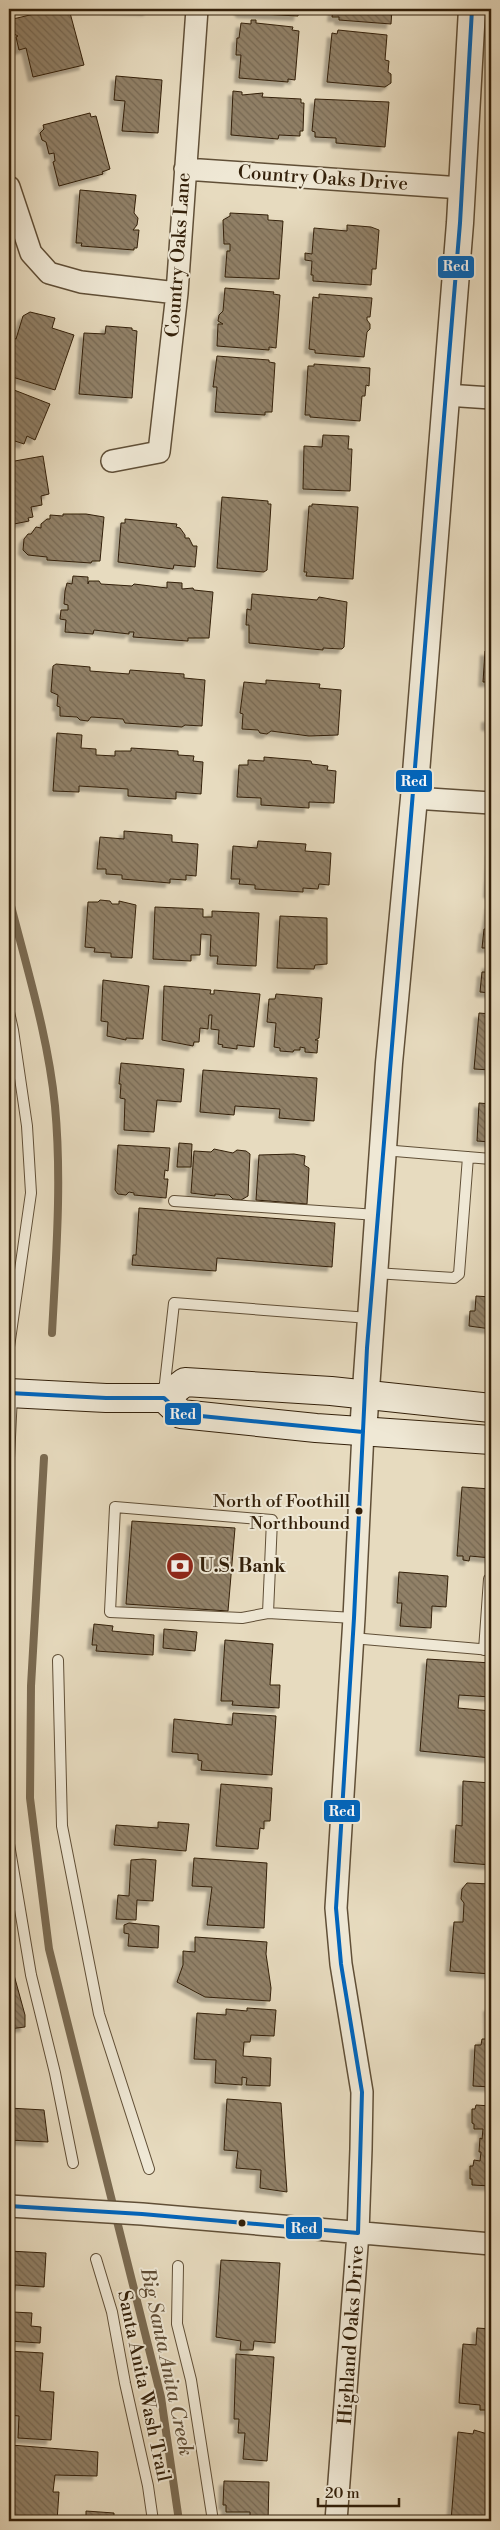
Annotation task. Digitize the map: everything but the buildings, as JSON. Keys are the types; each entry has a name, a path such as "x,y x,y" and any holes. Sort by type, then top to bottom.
{"main road":[{"path":"13,1393 106,1398 164,1398 185,1382 491,1408"},
{"path":"164,1398 181,1414 363,1432 491,1440"}],"street":[{"name":"Country Oaks Lane","path":"112,461 159,452 177,293 184,169 197,9"},
{"path":"363,1432 382,1150 414,798 462,188 472,9"},
{"name":"Country Oaks Drive","path":"184,169 462,188"},
{"path":"9,187 31,253 49,273 81,282 177,293"},
{"path":"446,395 491,398"},
{"path":"414,798 491,803"},
{"name":"Highland Oaks Drive","path":"336,2521 358,2233 362,2092 341,1964 336,1908 363,1432"},
{"path":"9,2206 142,2214 491,2244"}],"lane":[{"path":"9,1012 14,1030 27,1126 31,1193 9,1347"},
{"path":"382,1150 491,1159"},
{"path":"374,1273 454,1278 459,1274 468,1157"},
{"path":"174,1201 378,1215"},
{"path":"164,1398 174,1304 370,1318"},
{"path":"9,1458 13,1393"},
{"path":"268,1613 272,1520 115,1507 110,1612 242,1618 268,1613 488,1650 489,1579"},
{"path":"58,1660 62,1826 99,2014 149,2169"},
{"path":"9,1844 31,1975 55,2073 73,2163"},
{"name":"Santa Anita Wash Trail","path":"96,2259 112,2312 125,2383 148,2486 153,2521"},
{"path":"178,2266 177,2324 191,2380 213,2521"}],"waterway":[{"path":"9,898 42,1027 55,1106 58,1191 52,1333"},
{"name":"Big Santa Anita Creek","path":"44,1458 31,1686 30,1798 49,1949 161,2397 179,2521"}],"transit line":[{"name":"Red","path":"9,2206 142,2214 358,2233 362,2092 341,1964 336,1908 354,1618 367,1348 460,223 472,9"},
{"name":"Red","path":"9,1393 106,1398 164,1398 181,1414 363,1432"}],"place":[{"name":"North of Foothill Northbound","path":"359,1511"},
{"name":"U.S. Bank","path":"180,1566"}]}
